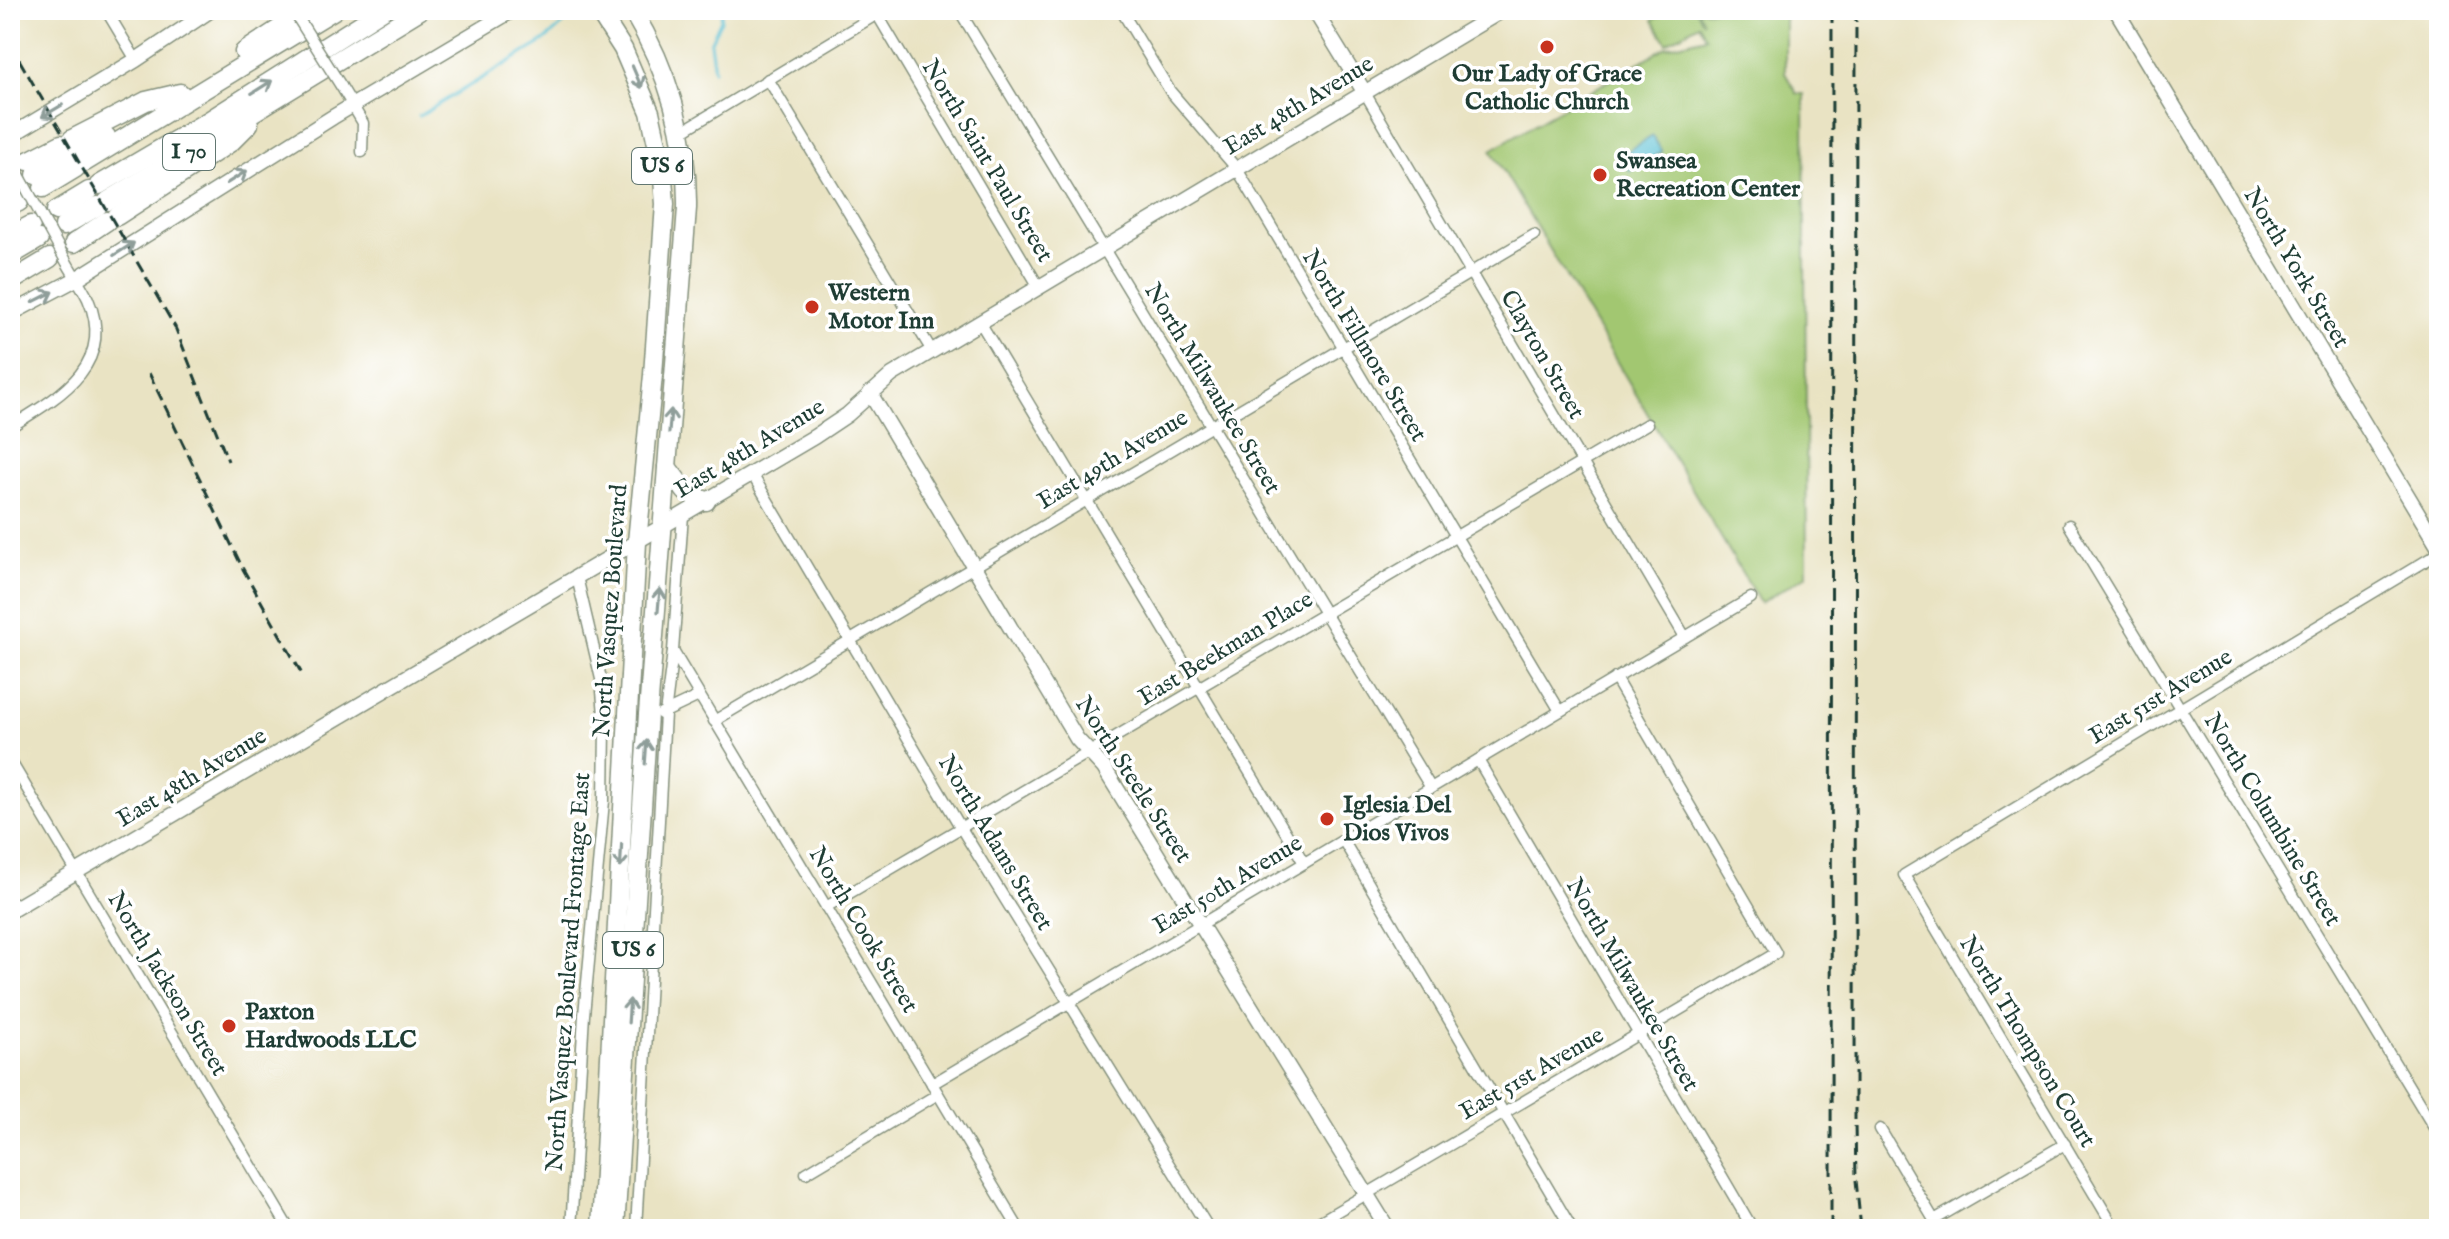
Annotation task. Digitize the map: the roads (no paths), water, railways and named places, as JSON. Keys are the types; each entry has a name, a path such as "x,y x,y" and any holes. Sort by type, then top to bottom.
{"highway":[{"name":"I 70","path":"26,169 73,153 180,93 308,10"},
{"path":"73,153 334,10"},
{"path":"74,243 103,203 208,121 383,10"},
{"path":"60,219 103,203 231,142 270,102 420,10"},
{"name":"North Vasquez Boulevard","path":"598,10 623,49 644,95 655,131 664,184 663,242 637,542 601,1229"},
{"name":"North Vasquez Boulevard","path":"615,1229 657,714 663,527 687,208 687,173 674,103 632,10"},
{"path":"10,236 35,232 10,256"},
{"path":"10,282 58,260"},
{"path":"667,467 686,492 706,501"}],"street":[{"path":"106,10 136,60"},
{"path":"10,136 136,60 211,10"},
{"path":"293,10 363,123 362,152"},
{"path":"10,314 76,279 353,105 513,10"},
{"name":"North Milwaukee Street","path":"959,10 1431,788"},
{"name":"North Fillmore Street","path":"1121,10 1170,91 1237,169 1560,711"},
{"path":"1314,10 1365,93"},
{"path":"1472,10 1480,24"},
{"name":"East 48th Avenue","path":"10,911 752,474 840,420 884,380 1503,10"},
{"name":"North York Street","path":"2116,10 2439,550"},
{"path":"681,132 880,12"},
{"name":"North Saint Paul Street","path":"880,12 1039,287"},
{"path":"768,79 932,351"},
{"name":"Clayton Street","path":"1365,93 1685,637"},
{"path":"10,427 67,391 89,360 94,339 89,302 76,279 58,260 26,169"},
{"name":"East 49th Avenue","path":"714,721 1534,235"},
{"path":"980,322 1304,863"},
{"name":"North Steele Street","path":"870,393 1077,739 1104,768 1388,1229"},
{"name":"East Beekman Place","path":"826,907 1091,754 1647,424"},
{"name":"North Adams Street","path":"752,474 961,828 1209,1229"},
{"path":"636,1229 657,714 673,651 683,515"},
{"name":"North Columbine Street","path":"2069,525 2439,1136"},
{"name":"East 51st Avenue","path":"1904,875 2439,550"},
{"name":"North Vasquez Boulevard Frontage East","path":"571,1229 584,1015 604,801 605,727 601,679 577,577"},
{"name":"East 50th Avenue","path":"806,1173 1070,1003 1751,598"},
{"name":"North Cook Street","path":"673,651 1019,1229"},
{"name":"East 51st Avenue","path":"1307,1229 1776,953 1615,678"},
{"path":"657,714 699,696"},
{"name":"North Jackson Street","path":"10,760 289,1229"},
{"name":"North Milwaukee Street","path":"1478,760 1753,1229"},
{"path":"1343,840 1572,1229"},
{"name":"North Thompson Court","path":"1904,875 2115,1229"},
{"path":"1880,1129 1934,1220 2065,1144"}],"water":[{"path":"1653,136 1662,152 1630,171 1621,155"}],"waterway":[{"path":"714,70 710,43 721,20 722,10"},
{"path":"419,116 544,41 572,16"}],"railway":[{"path":"1831,1229 1832,10"},
{"path":"1856,10 1855,1121 1861,1229"},
{"path":"10,44 175,327 228,461"},
{"path":"149,373 243,569 302,674"}],"place":[{"name":"Our Lady of Grace Catholic Church","path":"1547,47"},
{"name":"Swansea Recreation Center","path":"1600,175"},
{"name":"Western Motor Inn","path":"812,307"},
{"name":"Iglesia Del Dios Vivos","path":"1327,819"},
{"name":"Paxton Hardwoods LLC","path":"229,1026"}]}
